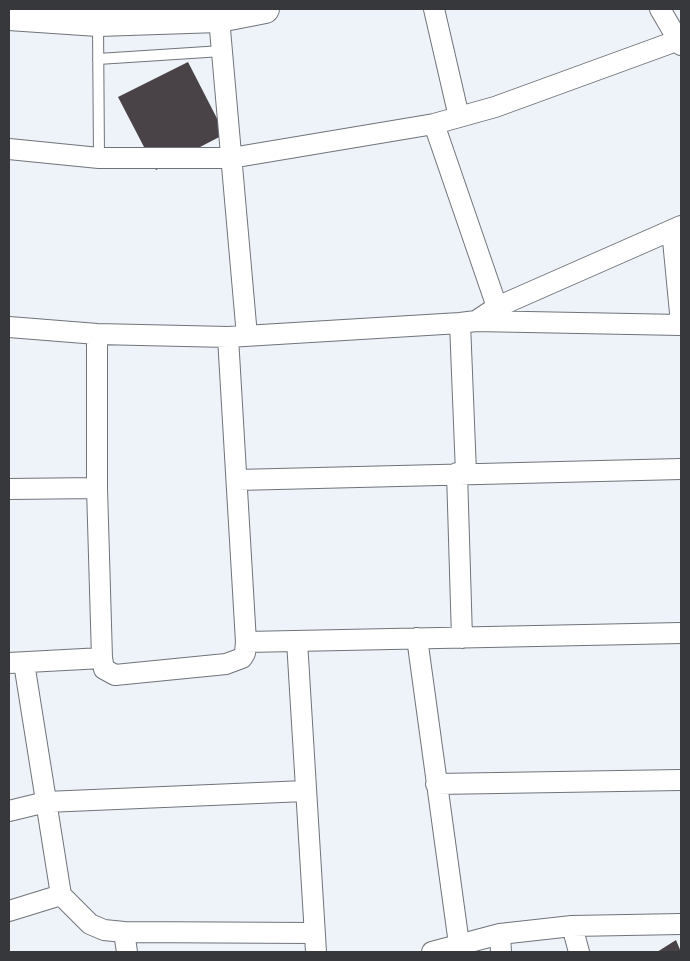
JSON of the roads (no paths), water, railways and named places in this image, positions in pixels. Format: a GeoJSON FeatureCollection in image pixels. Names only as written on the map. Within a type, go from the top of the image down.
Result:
{"type":"FeatureCollection","features":[{"type":"Feature","properties":{"kind":"highway"},"geometry":{"type":"LineString","coordinates":[[9,16],[98,22],[219,18],[266,9]]}},
{"type":"Feature","properties":{"kind":"street"},"geometry":{"type":"LineString","coordinates":[[434,9],[459,117]]}},
{"type":"Feature","properties":{"kind":"street"},"geometry":{"type":"LineString","coordinates":[[9,150],[99,158],[231,158],[434,124],[496,107],[680,43],[660,9]]}},
{"type":"Feature","properties":{"kind":"street"},"geometry":{"type":"LineString","coordinates":[[97,334],[98,488],[102,658],[104,669],[115,675],[226,664],[242,658],[245,653],[246,642],[237,480],[238,336],[231,158],[219,18]]}},
{"type":"Feature","properties":{"kind":"street"},"geometry":{"type":"LineString","coordinates":[[434,124],[497,307]]}},
{"type":"Feature","properties":{"kind":"street"},"geometry":{"type":"LineString","coordinates":[[9,327],[97,334],[238,336],[468,322],[681,324],[677,228],[497,307],[468,322]]}},
{"type":"Feature","properties":{"kind":"street"},"geometry":{"type":"LineString","coordinates":[[462,638],[462,473],[468,322]]}},
{"type":"Feature","properties":{"kind":"street"},"geometry":{"type":"LineString","coordinates":[[237,480],[681,469]]}},
{"type":"Feature","properties":{"kind":"street"},"geometry":{"type":"LineString","coordinates":[[9,489],[98,488]]}},
{"type":"Feature","properties":{"kind":"street"},"geometry":{"type":"LineString","coordinates":[[246,642],[681,633]]}},
{"type":"Feature","properties":{"kind":"street"},"geometry":{"type":"LineString","coordinates":[[417,638],[459,944]]}},
{"type":"Feature","properties":{"kind":"street"},"geometry":{"type":"LineString","coordinates":[[102,658],[16,663],[46,802],[61,895],[90,924],[104,930],[314,943],[297,641]]}},
{"type":"Feature","properties":{"kind":"street"},"geometry":{"type":"LineString","coordinates":[[436,784],[681,780]]}},
{"type":"Feature","properties":{"kind":"street"},"geometry":{"type":"LineString","coordinates":[[9,811],[46,802],[305,791]]}},
{"type":"Feature","properties":{"kind":"street"},"geometry":{"type":"LineString","coordinates":[[9,912],[61,895]]}},
{"type":"Feature","properties":{"kind":"street"},"geometry":{"type":"LineString","coordinates":[[432,952],[459,944],[500,943],[572,926],[681,924]]}},
{"type":"Feature","properties":{"kind":"street"},"geometry":{"type":"LineString","coordinates":[[572,926],[579,952]]}},
{"type":"Feature","properties":{"kind":"street"},"geometry":{"type":"LineString","coordinates":[[124,932],[127,952]]}},
{"type":"Feature","properties":{"kind":"lane"},"geometry":{"type":"LineString","coordinates":[[98,22],[99,158]]}},
{"type":"Feature","properties":{"kind":"lane"},"geometry":{"type":"LineString","coordinates":[[98,59],[222,51]]}}]}
